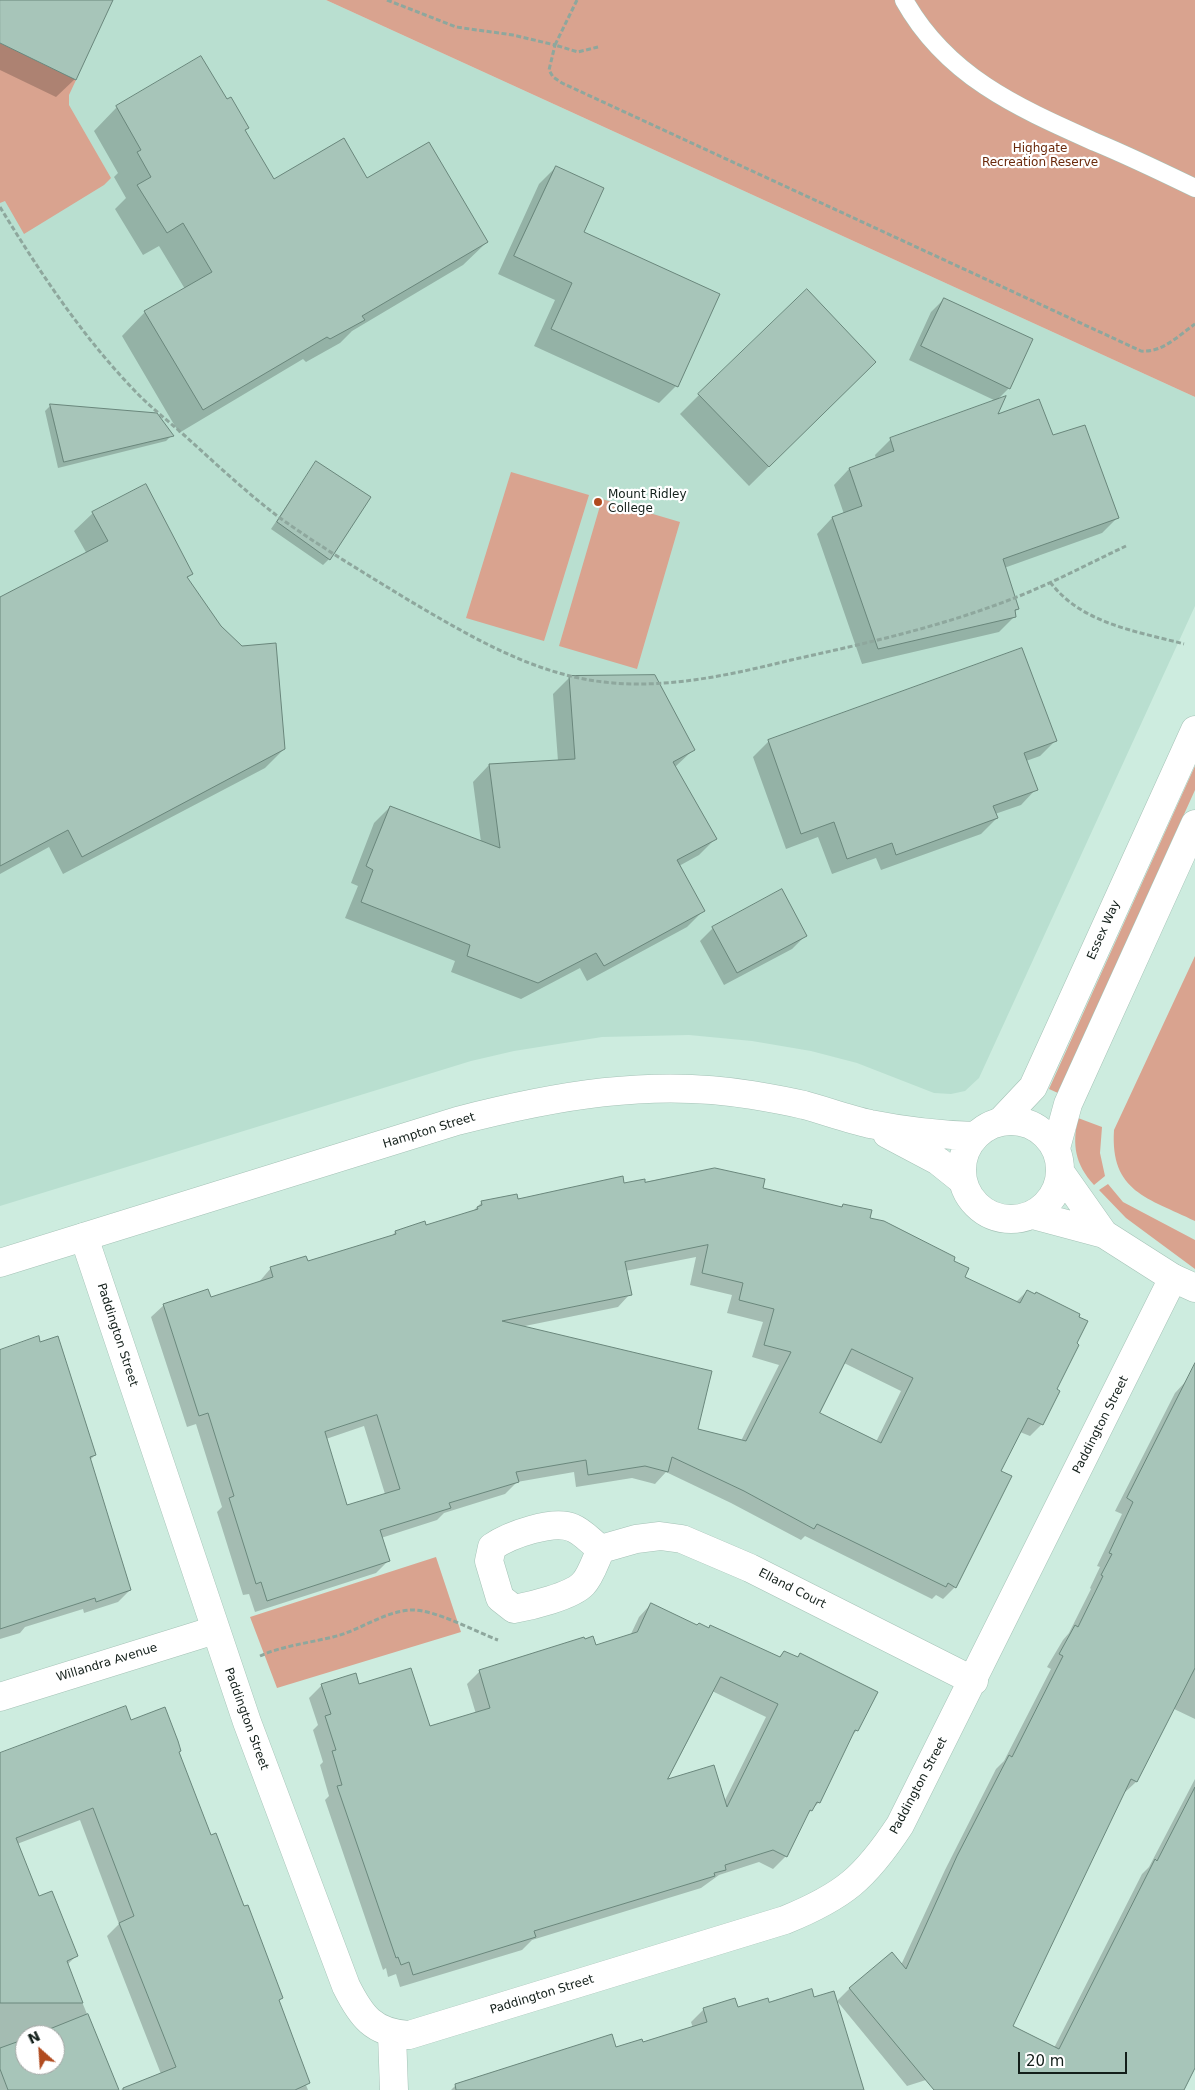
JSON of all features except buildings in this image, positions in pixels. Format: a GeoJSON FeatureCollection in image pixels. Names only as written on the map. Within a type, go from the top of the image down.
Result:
{"type":"FeatureCollection","features":[{"type":"Feature","properties":{"kind":"street","name":"Essex Way"},"geometry":{"type":"LineString","coordinates":[[1001,1121],[1033,1087],[1195,730]]}},
{"type":"Feature","properties":{"kind":"street"},"geometry":{"type":"LineString","coordinates":[[1104,1234],[1058,1161],[1046,1135],[1033,1126],[1018,1121],[1001,1121],[987,1127],[975,1136],[966,1150],[962,1165],[963,1181],[973,1201],[990,1215],[1004,1219],[1019,1219],[1033,1215],[1044,1208],[1052,1198],[1058,1161],[1068,1104],[1195,824]]}},
{"type":"Feature","properties":{"kind":"street","name":"Hampton Street"},"geometry":{"type":"LineString","coordinates":[[0,1263],[457,1121],[522,1104],[578,1094],[640,1089],[691,1089],[750,1095],[803,1105],[868,1124],[934,1134],[975,1136]]}},
{"type":"Feature","properties":{"kind":"street","name":"Hampton Street"},"geometry":{"type":"LineString","coordinates":[[868,1124],[938,1162],[963,1181]]}},
{"type":"Feature","properties":{"kind":"street"},"geometry":{"type":"LineString","coordinates":[[1033,1215],[1104,1234],[1184,1283]]}},
{"type":"Feature","properties":{"kind":"street","name":"Paddington Street"},"geometry":{"type":"LineString","coordinates":[[84,1237],[247,1722],[346,1986],[363,2016],[378,2028],[392,2034],[409,2034],[425,2031],[785,1920],[835,1896],[858,1880],[882,1853],[900,1825],[1184,1283]]}},
{"type":"Feature","properties":{"kind":"street","name":"Elland Court"},"geometry":{"type":"LineString","coordinates":[[601,1549],[636,1539],[660,1536],[682,1539],[750,1568],[974,1681]]}},
{"type":"Feature","properties":{"kind":"street","name":"Willandra Avenue"},"geometry":{"type":"LineString","coordinates":[[0,1697],[215,1630]]}},
{"type":"Feature","properties":{"kind":"street"},"geometry":{"type":"LineString","coordinates":[[392,2034],[394,2090]]}},
{"type":"Feature","properties":{"kind":"lane"},"geometry":{"type":"LineString","coordinates":[[904,0],[912,15],[942,50],[978,83],[1027,112],[1195,188]]}},
{"type":"Feature","properties":{"kind":"path"},"geometry":{"type":"LineString","coordinates":[[386,0],[456,27],[513,35],[578,52],[598,47]]}},
{"type":"Feature","properties":{"kind":"path"},"geometry":{"type":"LineString","coordinates":[[577,0],[556,45],[549,70],[553,77],[562,83],[1141,351],[1152,352],[1166,346],[1195,324]]}},
{"type":"Feature","properties":{"kind":"path"},"geometry":{"type":"LineString","coordinates":[[0,207],[52,288],[84,332],[134,391],[209,458],[280,517],[351,564],[463,632],[512,657],[560,674],[614,683],[655,683],[703,678],[777,664],[925,628],[985,608],[1050,582],[1126,546]]}},
{"type":"Feature","properties":{"kind":"path"},"geometry":{"type":"LineString","coordinates":[[1050,582],[1061,596],[1097,620],[1184,644]]}},
{"type":"Feature","properties":{"kind":"path"},"geometry":{"type":"LineString","coordinates":[[263,1665],[260,1656],[308,1641],[333,1637],[392,1614],[412,1610],[428,1612],[501,1641]]}},
{"type":"Feature","properties":{"kind":"shaded area","name":"Mount Ridley College"},"geometry":{"type":"Polygon","coordinates":[[[0,0],[326,0],[1195,397],[1195,606],[979,1078],[965,1091],[951,1094],[934,1093],[857,1063],[811,1051],[752,1041],[689,1035],[602,1037],[514,1051],[471,1061],[0,1206],[0,0]]]}},
{"type":"Feature","properties":{"kind":"green space","name":"Highgate Recreation Reserve"},"geometry":{"type":"Polygon","coordinates":[[[326,0],[1195,0],[1195,397],[326,0]]]}},
{"type":"Feature","properties":{"kind":"green space"},"geometry":{"type":"Polygon","coordinates":[[[0,43],[76,80],[69,95],[69,105],[111,178],[104,185],[24,234],[5,201],[0,203],[0,43]]]}},
{"type":"Feature","properties":{"kind":"green space"},"geometry":{"type":"Polygon","coordinates":[[[511,472],[589,495],[544,641],[466,618],[511,472]]]}},
{"type":"Feature","properties":{"kind":"green space"},"geometry":{"type":"Polygon","coordinates":[[[602,499],[680,522],[637,669],[559,646],[602,499]]]}},
{"type":"Feature","properties":{"kind":"green space"},"geometry":{"type":"Polygon","coordinates":[[[1195,766],[1195,790],[1058,1093],[1049,1089],[1195,766]]]}},
{"type":"Feature","properties":{"kind":"green space"},"geometry":{"type":"Polygon","coordinates":[[[1195,956],[1195,1221],[1148,1198],[1135,1190],[1125,1180],[1118,1167],[1114,1151],[1114,1130],[1195,956]]]}},
{"type":"Feature","properties":{"kind":"green space"},"geometry":{"type":"Polygon","coordinates":[[[1078,1118],[1102,1127],[1100,1153],[1105,1176],[1094,1185],[1079,1162],[1075,1146],[1078,1118]]]}},
{"type":"Feature","properties":{"kind":"green space"},"geometry":{"type":"Polygon","coordinates":[[[1108,1184],[1123,1202],[1195,1240],[1195,1269],[1126,1218],[1099,1190],[1108,1184]]]}},
{"type":"Feature","properties":{"kind":"green space"},"geometry":{"type":"Polygon","coordinates":[[[436,1557],[461,1632],[277,1688],[250,1617],[436,1557]]]}},
{"type":"Feature","properties":{"kind":"place","name":"Mount Ridley College"},"geometry":{"type":"Point","coordinates":[598,502]}}]}
